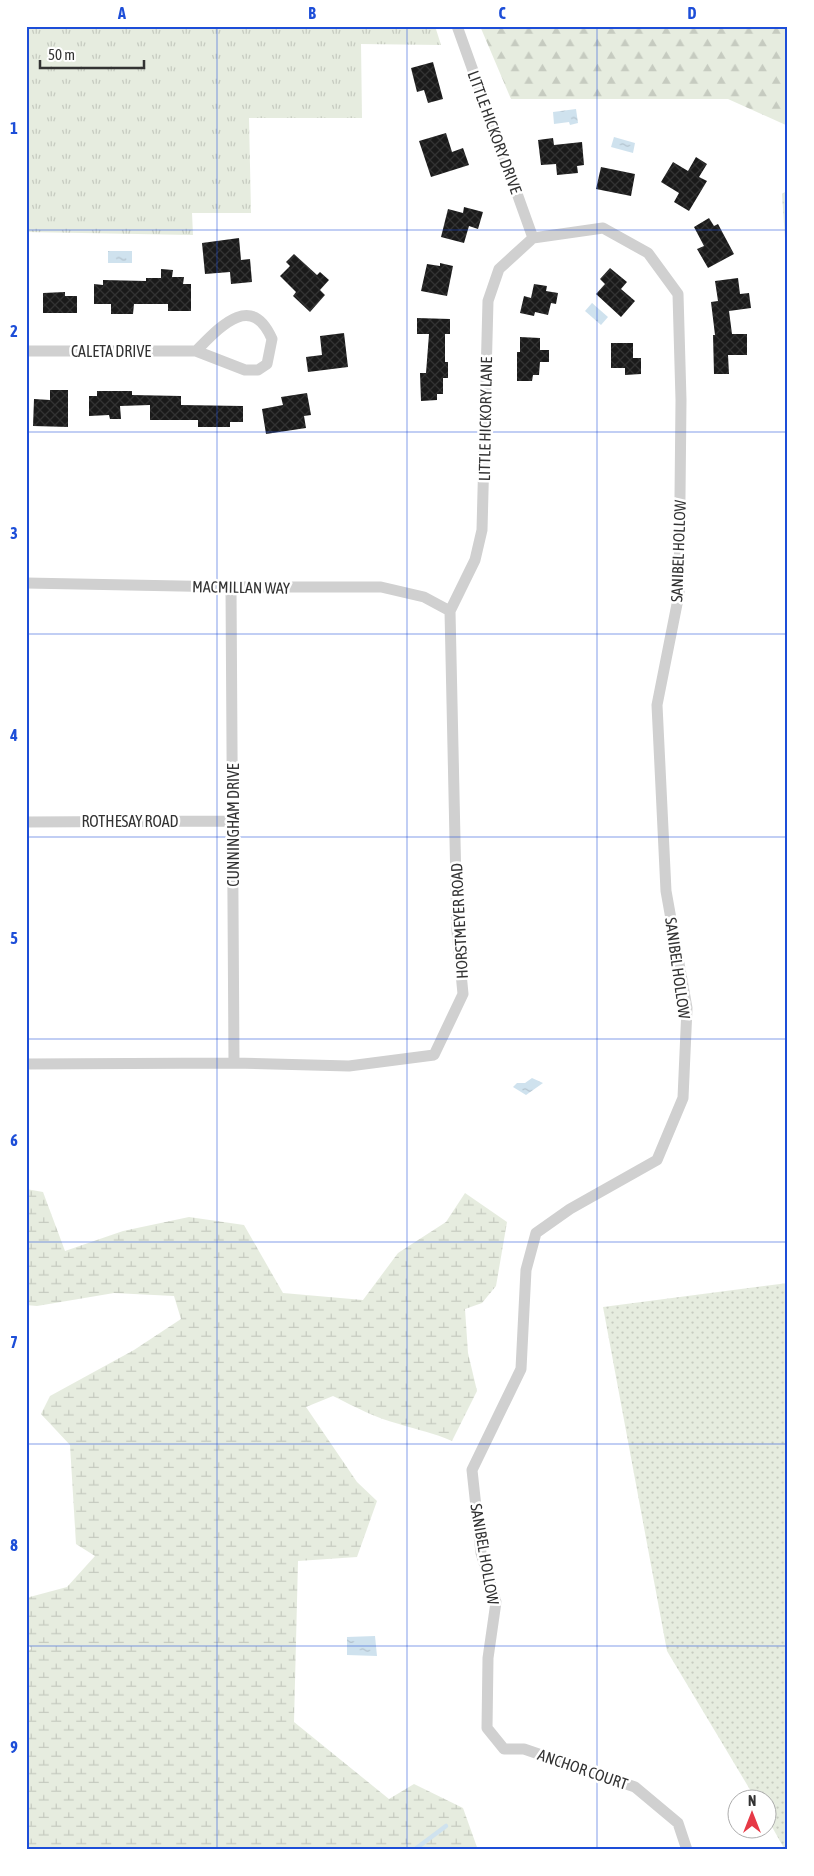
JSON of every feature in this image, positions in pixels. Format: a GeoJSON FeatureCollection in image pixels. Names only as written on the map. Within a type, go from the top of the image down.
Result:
{"type":"FeatureCollection","features":[{"type":"Feature","properties":{"kind":"street","name":"LITTLE HICKORY DRIVE"},"geometry":{"type":"LineString","coordinates":[[457,26],[533,238]]}},
{"type":"Feature","properties":{"kind":"street","name":"SANIBEL HOLLOW"},"geometry":{"type":"LineString","coordinates":[[486,1728],[488,1658],[496,1602],[481,1554],[472,1470],[521,1369],[526,1270],[536,1233],[570,1209],[657,1160],[683,1098],[687,1008],[666,890],[657,705],[679,594],[681,400],[678,294],[648,253],[603,228],[533,238]]}},
{"type":"Feature","properties":{"kind":"street","name":"LITTLE HICKORY LANE"},"geometry":{"type":"LineString","coordinates":[[450,611],[476,560],[482,530],[488,301],[499,269],[533,238]]}},
{"type":"Feature","properties":{"kind":"street","name":"CALETA DRIVE"},"geometry":{"type":"LineString","coordinates":[[26,351],[196,351],[245,370],[258,370],[266,364],[272,339],[262,321],[254,317],[242,316],[230,319],[196,351]]}},
{"type":"Feature","properties":{"kind":"street","name":"MACMILLAN WAY"},"geometry":{"type":"LineString","coordinates":[[26,583],[231,587],[381,587],[424,597],[450,611]]}},
{"type":"Feature","properties":{"kind":"street","name":"CUNNINGHAM DRIVE"},"geometry":{"type":"LineString","coordinates":[[231,587],[234,821],[234,1062]]}},
{"type":"Feature","properties":{"kind":"street","name":"HORSTMEYER ROAD"},"geometry":{"type":"LineString","coordinates":[[26,1064],[234,1062],[349,1066],[434,1055],[463,994],[458,931],[450,611]]}},
{"type":"Feature","properties":{"kind":"street","name":"ROTHESAY ROAD"},"geometry":{"type":"LineString","coordinates":[[26,822],[234,821]]}},
{"type":"Feature","properties":{"kind":"street","name":"ANCHOR COURT"},"geometry":{"type":"LineString","coordinates":[[486,1728],[504,1749],[524,1749],[635,1787],[678,1823],[687,1850]]}},
{"type":"Feature","properties":{"kind":"green space"},"geometry":{"type":"Polygon","coordinates":[[[26,26],[435,26],[441,45],[361,44],[362,118],[249,118],[251,213],[192,213],[193,235],[26,232],[26,26]]]}},
{"type":"Feature","properties":{"kind":"green space"},"geometry":{"type":"Polygon","coordinates":[[[480,26],[788,26],[788,126],[728,99],[511,99],[480,26]]]}},
{"type":"Feature","properties":{"kind":"green space"},"geometry":{"type":"Polygon","coordinates":[[[788,190],[788,283],[782,194],[788,190]]]}},
{"type":"Feature","properties":{"kind":"green space"},"geometry":{"type":"Polygon","coordinates":[[[26,1189],[43,1192],[65,1251],[123,1231],[189,1217],[244,1225],[283,1293],[363,1300],[398,1253],[446,1222],[465,1193],[507,1222],[496,1286],[482,1303],[465,1309],[468,1353],[477,1391],[452,1441],[382,1419],[333,1396],[306,1407],[357,1482],[377,1501],[357,1557],[298,1561],[294,1722],[389,1799],[414,1784],[463,1808],[478,1850],[26,1850],[26,1777],[29,1775],[26,1764],[26,1652],[31,1649],[26,1637],[26,1598],[67,1587],[95,1556],[76,1544],[70,1445],[41,1414],[50,1396],[134,1350],[181,1319],[174,1296],[114,1293],[37,1306],[26,1305],[26,1189]]]}},
{"type":"Feature","properties":{"kind":"green space"},"geometry":{"type":"Polygon","coordinates":[[[788,1283],[788,1850],[785,1850],[776,1834],[776,1788],[749,1788],[667,1651],[603,1307],[788,1283]]]}},
{"type":"Feature","properties":{"kind":"water"},"geometry":{"type":"Polygon","coordinates":[[[576,109],[578,123],[570,125],[569,122],[554,124],[553,112],[576,109]]]}},
{"type":"Feature","properties":{"kind":"water"},"geometry":{"type":"Polygon","coordinates":[[[614,137],[635,143],[633,153],[611,147],[614,137]]]}},
{"type":"Feature","properties":{"kind":"water"},"geometry":{"type":"Polygon","coordinates":[[[108,251],[132,251],[132,263],[108,263],[108,251]]]}},
{"type":"Feature","properties":{"kind":"water"},"geometry":{"type":"Polygon","coordinates":[[[592,303],[608,317],[601,325],[585,311],[592,303]]]}},
{"type":"Feature","properties":{"kind":"water"},"geometry":{"type":"Polygon","coordinates":[[[532,1078],[543,1083],[526,1095],[513,1087],[517,1083],[525,1083],[532,1078]]]}},
{"type":"Feature","properties":{"kind":"water"},"geometry":{"type":"Polygon","coordinates":[[[375,1636],[377,1656],[347,1655],[347,1637],[375,1636]]]}},
{"type":"Feature","properties":{"kind":"building"},"geometry":{"type":"Polygon","coordinates":[[[433,62],[443,99],[428,103],[424,90],[417,92],[411,68],[433,62]]]}},
{"type":"Feature","properties":{"kind":"building"},"geometry":{"type":"Polygon","coordinates":[[[446,133],[452,152],[463,148],[469,165],[431,177],[419,141],[446,133]]]}},
{"type":"Feature","properties":{"kind":"building"},"geometry":{"type":"Polygon","coordinates":[[[553,138],[554,145],[582,142],[584,165],[577,166],[578,173],[557,175],[556,164],[541,165],[538,140],[553,138]]]}},
{"type":"Feature","properties":{"kind":"building"},"geometry":{"type":"Polygon","coordinates":[[[696,157],[707,164],[699,177],[707,181],[689,211],[674,202],[679,193],[661,182],[673,162],[688,171],[696,157]]]}},
{"type":"Feature","properties":{"kind":"building"},"geometry":{"type":"Polygon","coordinates":[[[601,167],[635,174],[631,196],[596,189],[601,167]]]}},
{"type":"Feature","properties":{"kind":"building"},"geometry":{"type":"Polygon","coordinates":[[[464,207],[483,212],[478,229],[469,226],[464,243],[441,237],[448,209],[463,213],[464,207]]]}},
{"type":"Feature","properties":{"kind":"building"},"geometry":{"type":"Polygon","coordinates":[[[709,218],[714,226],[718,224],[734,254],[708,268],[697,249],[704,246],[694,227],[709,218]]]}},
{"type":"Feature","properties":{"kind":"building"},"geometry":{"type":"Polygon","coordinates":[[[239,238],[241,260],[250,259],[252,282],[231,284],[230,272],[205,274],[202,243],[239,238]]]}},
{"type":"Feature","properties":{"kind":"building"},"geometry":{"type":"Polygon","coordinates":[[[294,254],[317,275],[320,272],[329,280],[320,290],[325,295],[310,312],[293,296],[296,292],[280,276],[290,266],[286,262],[294,254]]]}},
{"type":"Feature","properties":{"kind":"building"},"geometry":{"type":"Polygon","coordinates":[[[440,263],[453,266],[447,296],[421,291],[427,264],[440,266],[440,263]]]}},
{"type":"Feature","properties":{"kind":"building"},"geometry":{"type":"Polygon","coordinates":[[[610,268],[627,282],[621,289],[635,301],[621,317],[596,294],[605,284],[600,279],[610,268]]]}},
{"type":"Feature","properties":{"kind":"building"},"geometry":{"type":"Polygon","coordinates":[[[161,269],[173,270],[172,277],[184,277],[183,284],[191,284],[191,311],[168,311],[168,304],[134,304],[133,314],[111,314],[111,304],[94,304],[94,284],[103,285],[103,280],[146,281],[146,278],[161,278],[161,269]]]}},
{"type":"Feature","properties":{"kind":"building"},"geometry":{"type":"Polygon","coordinates":[[[738,278],[740,294],[749,293],[751,308],[729,311],[732,334],[747,334],[747,355],[728,355],[729,374],[714,374],[713,335],[715,335],[711,302],[718,301],[715,281],[738,278]]]}},
{"type":"Feature","properties":{"kind":"building"},"geometry":{"type":"Polygon","coordinates":[[[534,284],[547,286],[546,291],[558,293],[556,304],[551,303],[548,315],[535,312],[534,316],[520,313],[524,296],[531,298],[534,284]]]}},
{"type":"Feature","properties":{"kind":"building"},"geometry":{"type":"Polygon","coordinates":[[[65,292],[65,296],[77,296],[77,313],[43,313],[43,293],[65,292]]]}},
{"type":"Feature","properties":{"kind":"building"},"geometry":{"type":"Polygon","coordinates":[[[417,318],[450,319],[450,334],[445,334],[445,362],[448,362],[448,378],[443,378],[443,394],[437,394],[437,400],[421,401],[420,373],[426,373],[429,334],[417,334],[417,318]]]}},
{"type":"Feature","properties":{"kind":"building"},"geometry":{"type":"Polygon","coordinates":[[[344,333],[348,367],[308,372],[306,357],[322,355],[320,336],[344,333]]]}},
{"type":"Feature","properties":{"kind":"building"},"geometry":{"type":"Polygon","coordinates":[[[520,337],[540,338],[540,350],[549,350],[549,362],[540,362],[539,375],[533,375],[532,381],[517,381],[517,352],[520,352],[520,337]]]}},
{"type":"Feature","properties":{"kind":"building"},"geometry":{"type":"Polygon","coordinates":[[[611,343],[633,343],[633,358],[641,358],[641,374],[625,375],[625,368],[611,368],[611,343]]]}},
{"type":"Feature","properties":{"kind":"building"},"geometry":{"type":"Polygon","coordinates":[[[50,390],[68,390],[68,427],[33,426],[34,399],[50,400],[50,390]]]}},
{"type":"Feature","properties":{"kind":"building"},"geometry":{"type":"Polygon","coordinates":[[[97,391],[132,391],[132,395],[181,396],[181,405],[243,406],[243,422],[230,422],[230,427],[198,427],[198,420],[150,420],[150,405],[120,406],[121,419],[110,419],[109,415],[89,416],[89,396],[97,396],[97,391]]]}},
{"type":"Feature","properties":{"kind":"building"},"geometry":{"type":"Polygon","coordinates":[[[307,393],[311,415],[304,416],[306,428],[266,434],[262,409],[283,405],[281,397],[307,393]]]}},
{"type":"Feature","properties":{"kind":"waterway"},"geometry":{"type":"LineString","coordinates":[[414,1850],[446,1826]]}}]}
